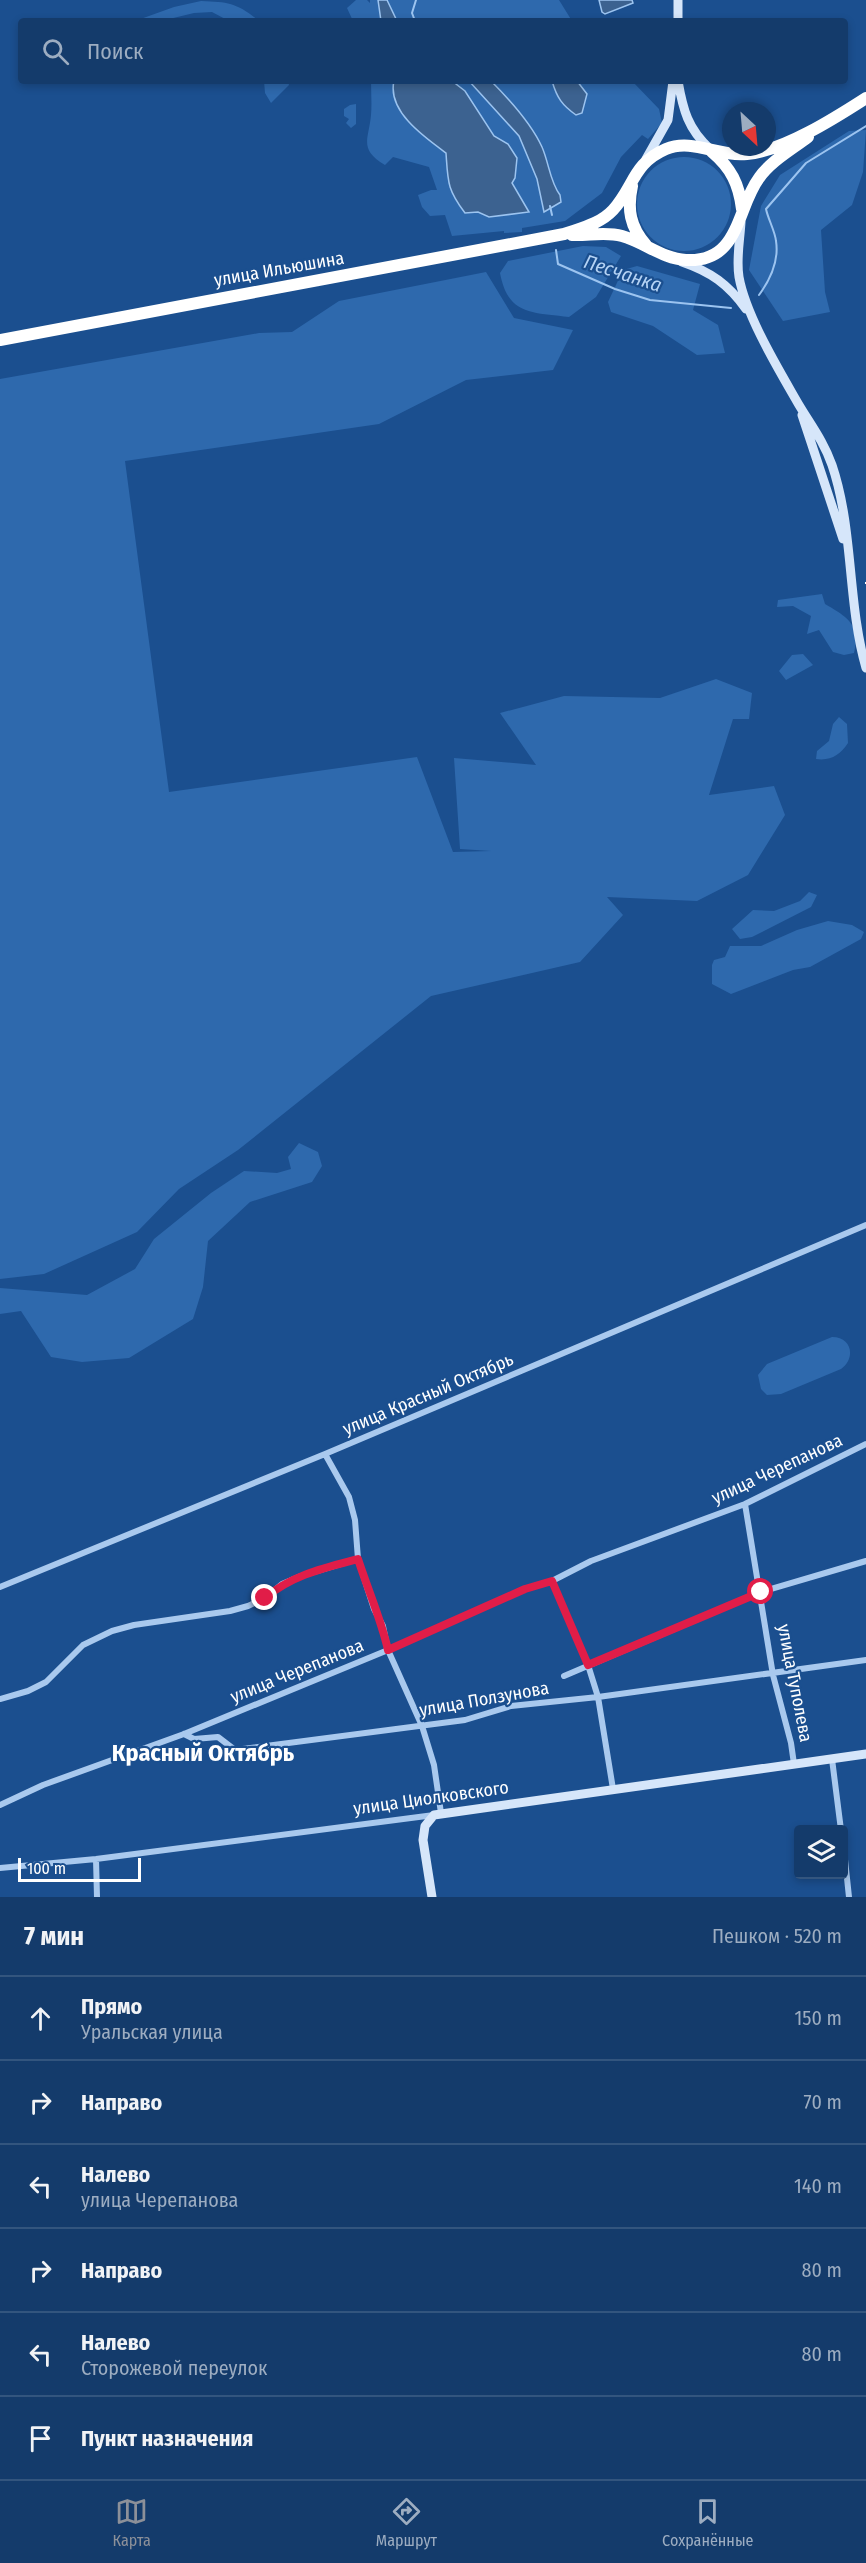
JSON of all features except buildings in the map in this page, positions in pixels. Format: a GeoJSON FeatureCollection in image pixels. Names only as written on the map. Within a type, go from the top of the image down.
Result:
{"type":"FeatureCollection","features":[{"type":"Feature","properties":{"kind":"highway"},"geometry":{"type":"LineString","coordinates":[[564,234],[614,234],[673,259],[696,260],[716,252],[733,236],[752,188],[765,170],[823,125],[866,98]]}},
{"type":"Feature","properties":{"kind":"highway"},"geometry":{"type":"LineString","coordinates":[[564,234],[594,224],[607,215],[619,202],[642,164],[655,154],[673,147],[698,147],[731,154],[756,153],[823,125]]}},
{"type":"Feature","properties":{"kind":"highway"},"geometry":{"type":"LineString","coordinates":[[711,151],[733,175],[740,194],[742,216]]}},
{"type":"Feature","properties":{"kind":"highway"},"geometry":{"type":"LineString","coordinates":[[634,176],[630,216],[639,236],[648,247]]}},
{"type":"Feature","properties":{"kind":"highway","name":"улица Ильюшина"},"geometry":{"type":"LineString","coordinates":[[0,340],[564,234]]}},
{"type":"Feature","properties":{"kind":"main road"},"geometry":{"type":"LineString","coordinates":[[678,0],[678,18]]}},
{"type":"Feature","properties":{"kind":"main road"},"geometry":{"type":"LineString","coordinates":[[642,164],[668,120],[674,84]]}},
{"type":"Feature","properties":{"kind":"main road"},"geometry":{"type":"LineString","coordinates":[[679,84],[687,122],[711,151]]}},
{"type":"Feature","properties":{"kind":"main road"},"geometry":{"type":"LineString","coordinates":[[742,216],[739,277],[755,321],[800,407],[830,505],[847,549],[866,668]]}},
{"type":"Feature","properties":{"kind":"main road"},"geometry":{"type":"LineString","coordinates":[[673,259],[707,271],[723,281],[755,321]]}},
{"type":"Feature","properties":{"kind":"main road","name":"улица Циолковского"},"geometry":{"type":"LineString","coordinates":[[437,1814],[866,1754]]}},
{"type":"Feature","properties":{"kind":"main road"},"geometry":{"type":"LineString","coordinates":[[432,1897],[423,1839],[425,1826],[437,1814]]}},
{"type":"Feature","properties":{"kind":"street","name":"улица Красный Октябрь"},"geometry":{"type":"LineString","coordinates":[[0,1587],[325,1454],[866,1225]]}},
{"type":"Feature","properties":{"kind":"street","name":"улица Черепанова"},"geometry":{"type":"LineString","coordinates":[[0,1806],[43,1785],[184,1734],[388,1650],[525,1589],[552,1581],[591,1561],[745,1504],[866,1444]]}},
{"type":"Feature","properties":{"kind":"street"},"geometry":{"type":"LineString","coordinates":[[325,1454],[349,1497],[355,1520],[358,1559],[374,1609],[383,1626],[388,1650],[422,1726],[434,1765],[437,1814]]}},
{"type":"Feature","properties":{"kind":"street","name":"улица Туполева"},"geometry":{"type":"LineString","coordinates":[[745,1504],[773,1675],[791,1743],[794,1764]]}},
{"type":"Feature","properties":{"kind":"street"},"geometry":{"type":"LineString","coordinates":[[0,1699],[28,1691],[46,1682],[83,1645],[112,1631],[134,1625],[230,1611],[248,1606],[265,1598],[282,1584],[300,1576],[358,1559]]}},
{"type":"Feature","properties":{"kind":"street"},"geometry":{"type":"LineString","coordinates":[[564,1676],[761,1592],[866,1561]]}},
{"type":"Feature","properties":{"kind":"street"},"geometry":{"type":"LineString","coordinates":[[552,1581],[588,1665],[598,1697],[613,1789]]}},
{"type":"Feature","properties":{"kind":"street","name":"улица Ползунова"},"geometry":{"type":"LineString","coordinates":[[184,1734],[194,1739],[218,1737],[235,1750],[465,1720],[512,1706],[773,1675],[866,1660]]}},
{"type":"Feature","properties":{"kind":"street","name":"улица Туполева"},"geometry":{"type":"LineString","coordinates":[[832,1759],[840,1825]]}},
{"type":"Feature","properties":{"kind":"street","name":"улица Циолковского"},"geometry":{"type":"LineString","coordinates":[[0,1868],[96,1859],[437,1814]]}},
{"type":"Feature","properties":{"kind":"street"},"geometry":{"type":"LineString","coordinates":[[96,1859],[97,1897]]}},
{"type":"Feature","properties":{"kind":"street"},"geometry":{"type":"LineString","coordinates":[[847,1879],[849,1897]]}},
{"type":"Feature","properties":{"kind":"shaded area"},"geometry":{"type":"Polygon","coordinates":[[[356,0],[367,0],[370,3],[370,0],[559,0],[570,18],[352,18],[347,8],[356,0]]]}},
{"type":"Feature","properties":{"kind":"shaded area"},"geometry":{"type":"Polygon","coordinates":[[[378,0],[387,0],[396,18],[381,18],[378,0]]]}},
{"type":"Feature","properties":{"kind":"shaded area"},"geometry":{"type":"Polygon","coordinates":[[[599,0],[632,0],[633,3],[605,14],[602,12],[599,0]]]}},
{"type":"Feature","properties":{"kind":"shaded area"},"geometry":{"type":"Polygon","coordinates":[[[201,1],[219,2],[245,10],[255,18],[223,18],[212,12],[173,18],[143,18],[174,7],[201,1]]]}},
{"type":"Feature","properties":{"kind":"shaded area"},"geometry":{"type":"Polygon","coordinates":[[[264,84],[289,84],[271,103],[265,93],[264,84]]]}},
{"type":"Feature","properties":{"kind":"shaded area"},"geometry":{"type":"Polygon","coordinates":[[[371,84],[635,84],[659,109],[662,123],[648,139],[642,135],[621,157],[602,193],[565,221],[522,228],[522,232],[504,233],[504,231],[452,236],[445,215],[430,216],[422,207],[418,195],[437,190],[429,167],[393,157],[385,165],[371,154],[367,137],[371,111],[371,84]]]}},
{"type":"Feature","properties":{"kind":"shaded area"},"geometry":{"type":"Polygon","coordinates":[[[394,84],[456,84],[465,91],[494,136],[508,144],[517,158],[515,178],[512,183],[529,212],[489,217],[478,212],[465,213],[450,185],[446,153],[409,122],[396,103],[394,84]]]}},
{"type":"Feature","properties":{"kind":"shaded area"},"geometry":{"type":"Polygon","coordinates":[[[472,84],[494,84],[513,104],[537,138],[561,202],[544,212],[537,179],[519,136],[472,84]]]}},
{"type":"Feature","properties":{"kind":"shaded area"},"geometry":{"type":"Polygon","coordinates":[[[553,84],[579,84],[587,94],[582,113],[576,115],[558,97],[553,84]]]}},
{"type":"Feature","properties":{"kind":"shaded area"},"geometry":{"type":"Polygon","coordinates":[[[356,104],[356,124],[351,128],[346,123],[349,119],[344,116],[344,109],[356,104]]]}},
{"type":"Feature","properties":{"kind":"shaded area"},"geometry":{"type":"Polygon","coordinates":[[[866,130],[863,172],[852,205],[821,230],[825,292],[830,312],[783,321],[749,270],[761,206],[780,175],[849,131],[866,130]]]}},
{"type":"Feature","properties":{"kind":"shaded area"},"geometry":{"type":"Polygon","coordinates":[[[684,157],[702,160],[717,171],[728,186],[731,204],[728,222],[717,237],[702,248],[684,251],[666,248],[651,237],[640,222],[637,204],[640,186],[651,171],[666,160],[684,157]]]}},
{"type":"Feature","properties":{"kind":"shaded area"},"geometry":{"type":"Polygon","coordinates":[[[583,246],[606,247],[621,256],[596,297],[569,317],[524,309],[509,297],[500,273],[508,261],[583,246]]]}},
{"type":"Feature","properties":{"kind":"shaded area"},"geometry":{"type":"Polygon","coordinates":[[[637,266],[700,284],[693,310],[718,325],[725,353],[697,355],[653,326],[611,312],[608,302],[623,270],[637,266]]]}},
{"type":"Feature","properties":{"kind":"shaded area"},"geometry":{"type":"Polygon","coordinates":[[[486,272],[514,318],[573,330],[553,370],[466,380],[379,424],[125,461],[169,792],[417,757],[453,852],[491,851],[460,849],[454,758],[536,765],[500,713],[564,696],[660,698],[716,679],[752,693],[749,719],[733,719],[709,795],[774,786],[785,815],[748,875],[697,901],[607,897],[623,915],[580,962],[431,996],[238,1150],[179,1189],[137,1232],[44,1274],[0,1279],[0,379],[259,333],[292,332],[339,301],[486,272]]]}},
{"type":"Feature","properties":{"kind":"shaded area"},"geometry":{"type":"Polygon","coordinates":[[[822,594],[825,604],[840,613],[854,628],[856,643],[854,653],[844,655],[833,652],[819,630],[807,634],[811,616],[793,606],[777,607],[778,600],[822,594]]]}},
{"type":"Feature","properties":{"kind":"shaded area"},"geometry":{"type":"Polygon","coordinates":[[[803,654],[813,665],[786,680],[779,671],[792,655],[803,654]]]}},
{"type":"Feature","properties":{"kind":"shaded area"},"geometry":{"type":"Polygon","coordinates":[[[839,717],[847,724],[848,743],[835,756],[816,759],[817,751],[829,741],[833,724],[839,717]]]}},
{"type":"Feature","properties":{"kind":"shaded area"},"geometry":{"type":"Polygon","coordinates":[[[809,892],[817,895],[811,907],[752,937],[740,939],[732,929],[753,910],[774,911],[800,901],[809,892]]]}},
{"type":"Feature","properties":{"kind":"shaded area"},"geometry":{"type":"Polygon","coordinates":[[[828,921],[852,925],[864,932],[861,939],[810,967],[793,970],[731,994],[712,984],[714,960],[725,957],[730,946],[761,946],[797,930],[828,921]]]}},
{"type":"Feature","properties":{"kind":"shaded area"},"geometry":{"type":"Polygon","coordinates":[[[299,1143],[318,1152],[322,1166],[312,1182],[250,1202],[208,1241],[203,1287],[193,1319],[129,1358],[82,1362],[51,1357],[21,1311],[0,1314],[0,1288],[87,1295],[135,1269],[154,1239],[211,1193],[244,1171],[277,1173],[291,1169],[288,1157],[299,1143]]]}},
{"type":"Feature","properties":{"kind":"shaded area"},"geometry":{"type":"Polygon","coordinates":[[[832,1337],[844,1340],[850,1349],[849,1359],[841,1369],[781,1394],[767,1395],[761,1389],[758,1375],[767,1364],[832,1337]]]}},
{"type":"Feature","properties":{"kind":"waterway","name":"Песчанка"},"geometry":{"type":"LineString","coordinates":[[414,18],[412,13],[416,0]]}},
{"type":"Feature","properties":{"kind":"waterway","name":"Песчанка"},"geometry":{"type":"LineString","coordinates":[[759,295],[770,276],[777,248],[766,209],[806,163],[866,126]]}},
{"type":"Feature","properties":{"kind":"waterway","name":"Песчанка"},"geometry":{"type":"LineString","coordinates":[[550,206],[552,215]]}},
{"type":"Feature","properties":{"kind":"waterway","name":"Песчанка"},"geometry":{"type":"LineString","coordinates":[[556,250],[558,264],[615,289],[650,300],[731,308]]}},
{"type":"Feature","properties":{"kind":"district","name":"Красный Октябрь"},"geometry":{"type":"Point","coordinates":[203,1753]}},
{"type":"Feature","properties":{"kind":"route"},"geometry":{"type":"LineString","coordinates":[[265,1598],[282,1584],[300,1576],[358,1559],[374,1609],[383,1626],[388,1650],[525,1589],[552,1581],[588,1665],[761,1592]]}}]}
